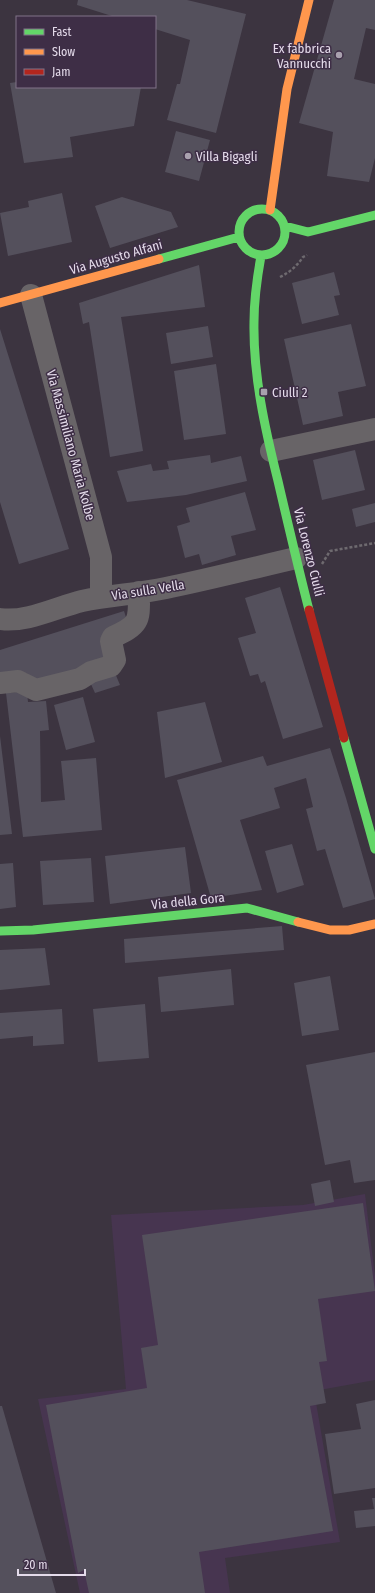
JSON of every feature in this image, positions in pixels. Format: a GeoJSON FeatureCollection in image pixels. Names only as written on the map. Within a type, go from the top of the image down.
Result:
{"type":"FeatureCollection","features":[{"type":"Feature","properties":{"kind":"street"},"geometry":{"type":"LineString","coordinates":[[270,210],[287,89],[309,0]]}},
{"type":"Feature","properties":{"kind":"street"},"geometry":{"type":"LineString","coordinates":[[263,208],[277,213],[285,226],[284,241],[275,252],[268,255],[261,256],[247,250],[242,244],[239,236],[241,223],[250,212],[263,208]]}},
{"type":"Feature","properties":{"kind":"street"},"geometry":{"type":"LineString","coordinates":[[285,226],[308,232],[375,215]]}},
{"type":"Feature","properties":{"kind":"street","name":"Via Augusto Alfani"},"geometry":{"type":"LineString","coordinates":[[0,303],[239,236]]}},
{"type":"Feature","properties":{"kind":"street","name":"Via Lorenzo Ciulli"},"geometry":{"type":"LineString","coordinates":[[261,256],[257,272],[253,318],[259,394],[296,558],[342,733],[375,849]]}},
{"type":"Feature","properties":{"kind":"street","name":"Via Massimiliano Maria Kolbe"},"geometry":{"type":"LineString","coordinates":[[31,295],[101,557],[101,597]]}},
{"type":"Feature","properties":{"kind":"street"},"geometry":{"type":"LineString","coordinates":[[271,451],[375,429]]}},
{"type":"Feature","properties":{"kind":"street","name":"Via sulla Vella"},"geometry":{"type":"LineString","coordinates":[[0,619],[19,619],[78,602],[101,597],[164,589],[296,558]]}},
{"type":"Feature","properties":{"kind":"street"},"geometry":{"type":"LineString","coordinates":[[0,683],[18,681],[36,690],[80,679],[91,672],[111,666],[114,660],[111,641],[113,637],[131,629],[139,617],[139,592]]}},
{"type":"Feature","properties":{"kind":"street","name":"Via della Gora"},"geometry":{"type":"LineString","coordinates":[[0,931],[33,930],[247,908],[330,930],[349,930],[375,924]]}},
{"type":"Feature","properties":{"kind":"path"},"geometry":{"type":"LineString","coordinates":[[321,564],[330,551],[375,543]]}},
{"type":"Feature","properties":{"kind":"shaded area"},"geometry":{"type":"Polygon","coordinates":[[[365,1194],[375,1276],[375,1380],[314,1391],[340,1542],[225,1558],[230,1593],[80,1593],[38,1399],[126,1389],[111,1215],[303,1205],[365,1194]]]}},
{"type":"Feature","properties":{"kind":"building"},"geometry":{"type":"Polygon","coordinates":[[[78,0],[187,0],[246,14],[216,133],[167,120],[177,84],[180,84],[190,40],[156,29],[156,16],[112,16],[77,5],[78,0]]]}},
{"type":"Feature","properties":{"kind":"building","name":"Ex fabbrica Vannucchi"},"geometry":{"type":"Polygon","coordinates":[[[334,0],[375,0],[375,30],[366,28],[354,79],[375,84],[375,158],[369,182],[327,176],[333,132],[299,123],[334,0]]]}},
{"type":"Feature","properties":{"kind":"building"},"geometry":{"type":"Polygon","coordinates":[[[16,82],[16,88],[141,88],[134,126],[70,137],[73,157],[24,163],[10,83],[16,82]]]}},
{"type":"Feature","properties":{"kind":"building","name":"Villa Bigagli"},"geometry":{"type":"Polygon","coordinates":[[[176,131],[210,140],[199,181],[165,172],[176,131]]]}},
{"type":"Feature","properties":{"kind":"building"},"geometry":{"type":"Polygon","coordinates":[[[62,193],[72,242],[8,256],[0,213],[29,207],[28,201],[62,193]]]}},
{"type":"Feature","properties":{"kind":"building"},"geometry":{"type":"Polygon","coordinates":[[[122,197],[171,212],[178,227],[110,248],[95,206],[122,197]]]}},
{"type":"Feature","properties":{"kind":"building"},"geometry":{"type":"Polygon","coordinates":[[[199,265],[205,307],[121,317],[143,451],[110,457],[89,322],[83,324],[79,303],[199,265]]]}},
{"type":"Feature","properties":{"kind":"building"},"geometry":{"type":"Polygon","coordinates":[[[334,272],[340,295],[334,296],[339,315],[302,324],[292,283],[334,272]]]}},
{"type":"Feature","properties":{"kind":"building"},"geometry":{"type":"Polygon","coordinates":[[[351,324],[366,386],[338,392],[343,416],[303,425],[284,339],[351,324]]]}},
{"type":"Feature","properties":{"kind":"building"},"geometry":{"type":"Polygon","coordinates":[[[208,326],[213,357],[171,364],[166,333],[208,326]]]}},
{"type":"Feature","properties":{"kind":"building"},"geometry":{"type":"Polygon","coordinates":[[[0,329],[69,549],[19,564],[0,502],[0,329]]]}},
{"type":"Feature","properties":{"kind":"building"},"geometry":{"type":"Polygon","coordinates":[[[216,364],[226,434],[184,440],[174,371],[216,364]]]}},
{"type":"Feature","properties":{"kind":"building"},"geometry":{"type":"Polygon","coordinates":[[[355,450],[365,490],[322,500],[313,460],[355,450]]]}},
{"type":"Feature","properties":{"kind":"building"},"geometry":{"type":"Polygon","coordinates":[[[210,455],[211,463],[241,456],[247,481],[186,495],[127,502],[117,471],[151,464],[153,471],[169,469],[167,461],[210,455]]]}},
{"type":"Feature","properties":{"kind":"building"},"geometry":{"type":"Polygon","coordinates":[[[245,492],[256,530],[231,536],[236,555],[202,565],[199,554],[185,558],[177,526],[190,522],[186,508],[245,492]]]}},
{"type":"Feature","properties":{"kind":"building"},"geometry":{"type":"Polygon","coordinates":[[[375,503],[375,522],[356,527],[352,509],[375,503]]]}},
{"type":"Feature","properties":{"kind":"building"},"geometry":{"type":"Polygon","coordinates":[[[280,587],[323,727],[283,739],[265,681],[261,683],[258,674],[250,676],[238,638],[256,633],[245,598],[280,587]]]}},
{"type":"Feature","properties":{"kind":"building"},"geometry":{"type":"Polygon","coordinates":[[[124,611],[129,627],[112,661],[30,685],[27,673],[0,680],[0,650],[124,611]]]}},
{"type":"Feature","properties":{"kind":"building"},"geometry":{"type":"Polygon","coordinates":[[[115,673],[120,685],[95,693],[90,682],[115,673]]]}},
{"type":"Feature","properties":{"kind":"building"},"geometry":{"type":"Polygon","coordinates":[[[27,691],[28,702],[46,701],[49,730],[40,731],[41,802],[65,800],[61,761],[96,758],[102,830],[23,837],[6,693],[27,691]]]}},
{"type":"Feature","properties":{"kind":"building"},"geometry":{"type":"Polygon","coordinates":[[[83,697],[95,742],[66,750],[54,705],[83,697]]]}},
{"type":"Feature","properties":{"kind":"building"},"geometry":{"type":"Polygon","coordinates":[[[205,702],[222,762],[165,778],[157,712],[205,702]]]}},
{"type":"Feature","properties":{"kind":"building"},"geometry":{"type":"Polygon","coordinates":[[[0,736],[12,834],[0,835],[0,736]]]}},
{"type":"Feature","properties":{"kind":"building"},"geometry":{"type":"Polygon","coordinates":[[[330,748],[375,899],[343,908],[325,849],[317,851],[306,809],[313,807],[306,778],[274,788],[280,808],[240,820],[262,890],[211,898],[177,780],[263,756],[267,766],[330,748]]]}},
{"type":"Feature","properties":{"kind":"building"},"geometry":{"type":"Polygon","coordinates":[[[292,844],[304,885],[277,893],[265,851],[292,844]]]}},
{"type":"Feature","properties":{"kind":"building"},"geometry":{"type":"Polygon","coordinates":[[[185,847],[191,893],[110,904],[105,856],[185,847]]]}},
{"type":"Feature","properties":{"kind":"building"},"geometry":{"type":"Polygon","coordinates":[[[91,858],[94,902],[43,905],[40,861],[91,858]]]}},
{"type":"Feature","properties":{"kind":"building"},"geometry":{"type":"Polygon","coordinates":[[[13,863],[16,907],[0,909],[0,864],[13,863]]]}},
{"type":"Feature","properties":{"kind":"building"},"geometry":{"type":"Polygon","coordinates":[[[282,926],[284,950],[125,963],[124,939],[282,926]]]}},
{"type":"Feature","properties":{"kind":"building"},"geometry":{"type":"Polygon","coordinates":[[[45,948],[50,985],[0,990],[0,950],[45,948]]]}},
{"type":"Feature","properties":{"kind":"building"},"geometry":{"type":"Polygon","coordinates":[[[231,969],[234,1005],[161,1012],[158,977],[231,969]]]}},
{"type":"Feature","properties":{"kind":"building"},"geometry":{"type":"Polygon","coordinates":[[[330,976],[339,1030],[302,1036],[294,983],[330,976]]]}},
{"type":"Feature","properties":{"kind":"building"},"geometry":{"type":"Polygon","coordinates":[[[145,1004],[149,1058],[98,1062],[93,1009],[145,1004]]]}},
{"type":"Feature","properties":{"kind":"building"},"geometry":{"type":"Polygon","coordinates":[[[62,1009],[64,1044],[33,1046],[33,1036],[0,1039],[0,1013],[62,1009]]]}},
{"type":"Feature","properties":{"kind":"building"},"geometry":{"type":"Polygon","coordinates":[[[375,1052],[375,1180],[354,1183],[350,1160],[325,1165],[306,1065],[375,1052]]]}},
{"type":"Feature","properties":{"kind":"building"},"geometry":{"type":"Polygon","coordinates":[[[330,1180],[334,1202],[315,1206],[311,1184],[330,1180]]]}},
{"type":"Feature","properties":{"kind":"building"},"geometry":{"type":"Polygon","coordinates":[[[363,1203],[375,1291],[318,1299],[327,1361],[319,1362],[326,1403],[310,1406],[333,1531],[199,1552],[205,1593],[89,1593],[84,1570],[78,1573],[46,1405],[147,1388],[141,1348],[158,1345],[142,1235],[363,1203]]]}},
{"type":"Feature","properties":{"kind":"building"},"geometry":{"type":"Polygon","coordinates":[[[375,1400],[375,1488],[334,1494],[325,1434],[361,1429],[356,1404],[375,1400]]]}},
{"type":"Feature","properties":{"kind":"building"},"geometry":{"type":"Polygon","coordinates":[[[0,1406],[2,1406],[56,1593],[0,1593],[0,1406]]]}},
{"type":"Feature","properties":{"kind":"building"},"geometry":{"type":"Polygon","coordinates":[[[372,1498],[375,1498],[375,1526],[356,1528],[354,1511],[374,1509],[372,1498]]]}},
{"type":"Feature","properties":{"kind":"traffic: fast"},"geometry":{"type":"LineString","coordinates":[[267,209],[279,215],[284,223],[285,232],[284,241],[279,249],[271,254],[257,255],[245,249],[240,241],[239,227],[245,215],[253,210],[267,209]]}},
{"type":"Feature","properties":{"kind":"traffic: fast"},"geometry":{"type":"LineString","coordinates":[[285,226],[308,232],[375,215]]}},
{"type":"Feature","properties":{"kind":"traffic: fast"},"geometry":{"type":"LineString","coordinates":[[159,259],[239,237]]}},
{"type":"Feature","properties":{"kind":"traffic: fast"},"geometry":{"type":"LineString","coordinates":[[261,256],[254,314],[254,342],[258,382],[269,442],[309,610]]}},
{"type":"Feature","properties":{"kind":"traffic: fast"},"geometry":{"type":"LineString","coordinates":[[344,738],[375,849]]}},
{"type":"Feature","properties":{"kind":"traffic: fast"},"geometry":{"type":"LineString","coordinates":[[0,931],[33,930],[247,908],[298,922]]}},
{"type":"Feature","properties":{"kind":"traffic: slow"},"geometry":{"type":"LineString","coordinates":[[270,210],[287,89],[309,0]]}},
{"type":"Feature","properties":{"kind":"traffic: slow"},"geometry":{"type":"LineString","coordinates":[[0,303],[159,259]]}},
{"type":"Feature","properties":{"kind":"traffic: slow"},"geometry":{"type":"LineString","coordinates":[[298,922],[330,930],[349,930],[375,924]]}},
{"type":"Feature","properties":{"kind":"traffic: jam"},"geometry":{"type":"LineString","coordinates":[[309,610],[344,738]]}},
{"type":"Feature","properties":{"kind":"place","name":"Ex fabbrica Vannucchi"},"geometry":{"type":"Point","coordinates":[339,55]}},
{"type":"Feature","properties":{"kind":"place","name":"Villa Bigagli"},"geometry":{"type":"Point","coordinates":[188,156]}},
{"type":"Feature","properties":{"kind":"place","name":"Ciulli 2"},"geometry":{"type":"Point","coordinates":[264,392]}}]}
